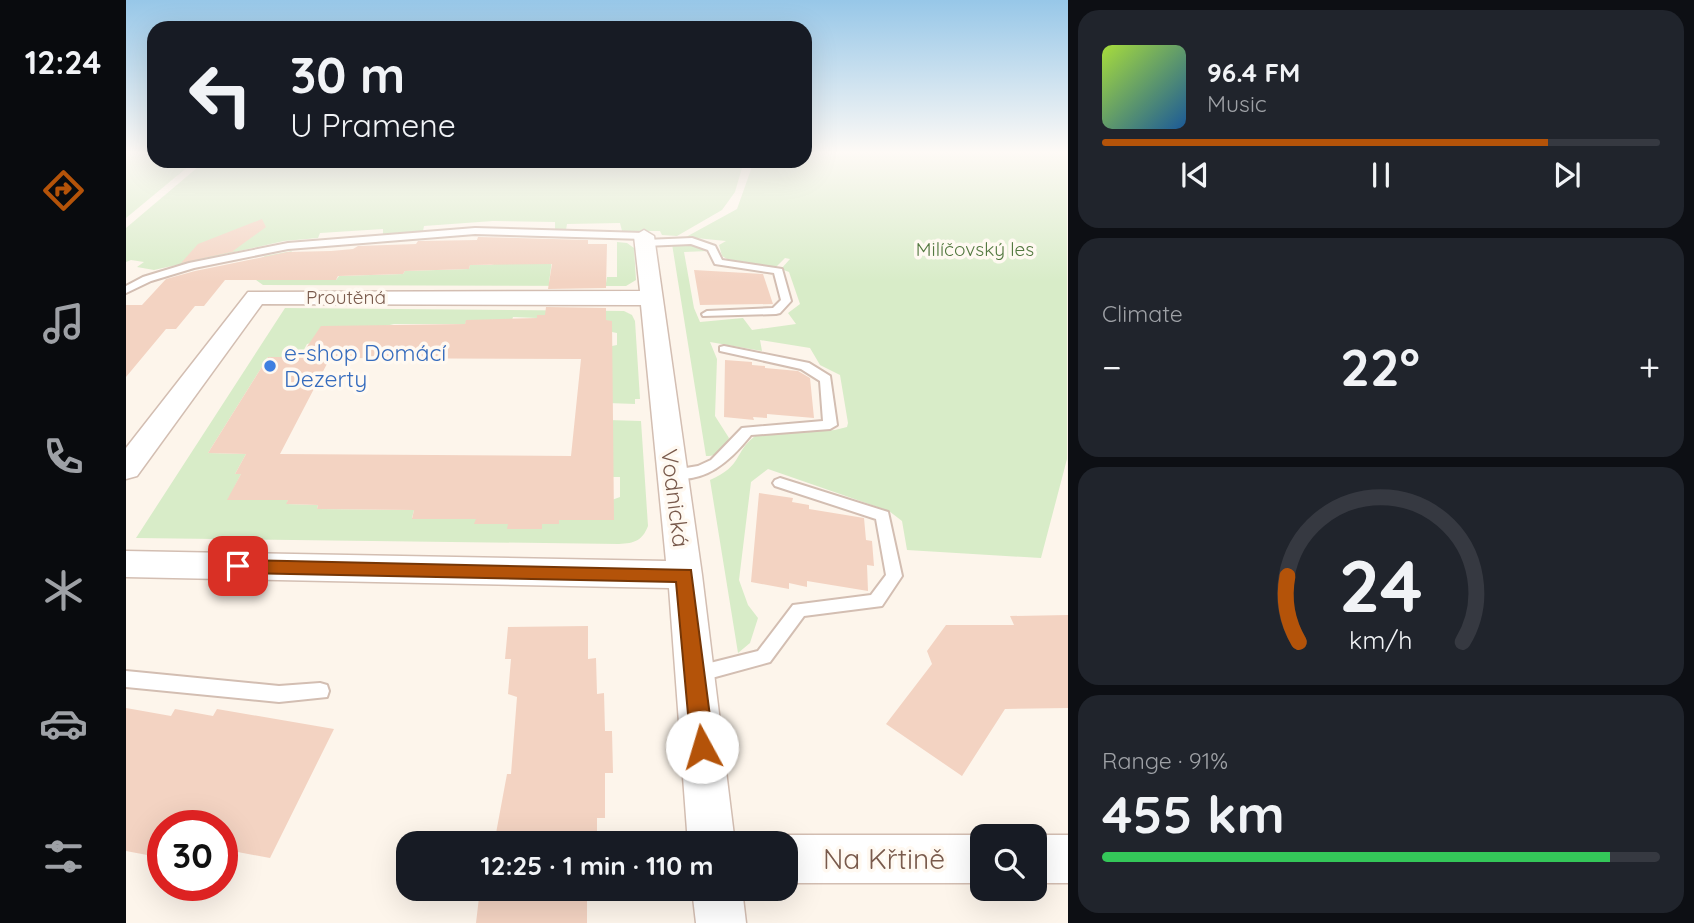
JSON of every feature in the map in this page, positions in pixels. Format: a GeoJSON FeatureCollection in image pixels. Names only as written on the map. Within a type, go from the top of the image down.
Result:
{"type":"FeatureCollection","features":[{"type":"Feature","properties":{"kind":"street","name":"Vodnická"},"geometry":{"type":"LineString","coordinates":[[644,239],[685,575],[711,831]]}},
{"type":"Feature","properties":{"kind":"street","name":"Proutěná"},"geometry":{"type":"LineString","coordinates":[[126,469],[256,297],[651,298]]}},
{"type":"Feature","properties":{"kind":"street"},"geometry":{"type":"LineString","coordinates":[[126,565],[685,575]]}},
{"type":"Feature","properties":{"kind":"street","name":"Na Křtině"},"geometry":{"type":"LineString","coordinates":[[798,859],[970,859]]}},
{"type":"Feature","properties":{"kind":"street"},"geometry":{"type":"LineString","coordinates":[[1047,859],[1068,859]]}},
{"type":"Feature","properties":{"kind":"street"},"geometry":{"type":"LineString","coordinates":[[718,901],[721,923]]}},
{"type":"Feature","properties":{"kind":"lane"},"geometry":{"type":"LineString","coordinates":[[126,290],[147,279],[192,265],[288,246],[475,231],[692,241],[712,248],[718,262],[778,271],[786,302],[776,311],[707,314]]}},
{"type":"Feature","properties":{"kind":"lane"},"geometry":{"type":"LineString","coordinates":[[673,474],[701,471],[722,462],[747,431],[830,425],[826,379],[805,366],[724,349]]}},
{"type":"Feature","properties":{"kind":"lane"},"geometry":{"type":"LineString","coordinates":[[695,674],[764,657],[799,610],[876,601],[894,576],[883,516],[780,483]]}},
{"type":"Feature","properties":{"kind":"lane"},"geometry":{"type":"LineString","coordinates":[[126,679],[279,694],[320,691]]}},
{"type":"Feature","properties":{"kind":"green space"},"geometry":{"type":"Polygon","coordinates":[[[126,196],[153,196],[126,218],[126,196]]]}},
{"type":"Feature","properties":{"kind":"green space"},"geometry":{"type":"Polygon","coordinates":[[[164,196],[732,196],[722,210],[677,236],[662,235],[660,231],[622,231],[620,223],[567,224],[566,230],[555,230],[555,222],[493,221],[424,226],[423,231],[383,234],[383,229],[320,233],[318,238],[284,241],[154,270],[137,267],[144,262],[126,262],[126,228],[164,196]]]}},
{"type":"Feature","properties":{"kind":"green space","name":"Milíčovský les"},"geometry":{"type":"Polygon","coordinates":[[[742,196],[1067,196],[1067,459],[1041,558],[907,550],[902,521],[889,511],[768,469],[751,482],[739,580],[748,605],[758,618],[750,643],[738,653],[710,480],[728,469],[755,436],[835,430],[847,427],[848,423],[840,375],[820,365],[810,348],[760,340],[762,351],[710,342],[717,359],[715,416],[729,438],[721,452],[706,456],[672,244],[692,243],[708,251],[684,252],[694,308],[700,322],[743,318],[752,330],[796,324],[788,313],[800,304],[789,272],[781,269],[790,259],[785,258],[776,267],[727,259],[722,256],[719,245],[726,241],[686,237],[737,209],[742,196]]]}},
{"type":"Feature","properties":{"kind":"green space"},"geometry":{"type":"Polygon","coordinates":[[[617,242],[627,243],[634,248],[636,280],[626,286],[263,285],[256,280],[256,261],[265,256],[292,251],[272,280],[336,280],[339,276],[469,269],[470,265],[491,265],[554,244],[549,283],[606,283],[607,277],[617,277],[617,242]]]}},
{"type":"Feature","properties":{"kind":"green space"},"geometry":{"type":"Polygon","coordinates":[[[285,308],[624,311],[632,315],[635,321],[640,399],[635,399],[635,404],[608,403],[612,346],[617,345],[617,333],[612,332],[611,321],[537,315],[537,318],[513,317],[512,320],[467,320],[465,324],[394,324],[307,344],[300,357],[268,357],[208,453],[246,454],[235,474],[241,474],[228,500],[288,500],[287,504],[318,505],[317,509],[414,510],[412,518],[476,519],[476,524],[508,524],[508,529],[542,528],[542,524],[558,524],[558,520],[620,497],[620,477],[613,477],[608,420],[641,421],[648,526],[646,531],[637,540],[619,544],[136,538],[285,308]]]}},
{"type":"Feature","properties":{"kind":"building"},"geometry":{"type":"Polygon","coordinates":[[[262,219],[266,227],[233,251],[236,251],[181,263],[198,244],[262,219]]]}},
{"type":"Feature","properties":{"kind":"building"},"geometry":{"type":"Polygon","coordinates":[[[478,237],[588,240],[588,244],[607,244],[606,288],[548,289],[552,264],[470,265],[469,269],[338,276],[336,280],[225,280],[204,306],[195,306],[176,329],[166,329],[126,377],[126,305],[142,305],[166,279],[288,252],[416,244],[418,241],[477,240],[478,237]]]}},
{"type":"Feature","properties":{"kind":"building"},"geometry":{"type":"Polygon","coordinates":[[[694,270],[763,274],[773,304],[700,305],[694,270]]]}},
{"type":"Feature","properties":{"kind":"building"},"geometry":{"type":"Polygon","coordinates":[[[546,307],[606,308],[606,320],[612,321],[614,520],[559,520],[559,524],[542,524],[542,529],[507,529],[508,524],[474,524],[476,519],[412,519],[414,510],[317,509],[318,505],[286,504],[288,500],[227,500],[241,474],[235,474],[246,454],[208,453],[268,357],[300,357],[321,326],[465,324],[466,320],[537,318],[537,315],[545,315],[546,307]],[[330,358],[280,454],[571,456],[581,359],[330,358]]]}},
{"type":"Feature","properties":{"kind":"building"},"geometry":{"type":"Polygon","coordinates":[[[725,360],[798,371],[810,378],[814,418],[767,414],[767,418],[753,417],[754,420],[724,417],[725,360]]]}},
{"type":"Feature","properties":{"kind":"building"},"geometry":{"type":"Polygon","coordinates":[[[759,493],[793,498],[792,502],[809,505],[809,509],[864,518],[866,540],[872,541],[874,566],[867,565],[868,591],[807,581],[807,587],[789,583],[789,589],[751,582],[759,493]]]}},
{"type":"Feature","properties":{"kind":"building"},"geometry":{"type":"Polygon","coordinates":[[[1068,615],[1068,708],[1005,709],[962,776],[886,724],[932,664],[927,651],[946,625],[1014,625],[1010,616],[1068,615]]]}},
{"type":"Feature","properties":{"kind":"building"},"geometry":{"type":"Polygon","coordinates":[[[588,626],[588,659],[596,658],[597,694],[604,693],[605,731],[612,731],[613,773],[605,773],[605,818],[597,818],[597,831],[496,831],[507,774],[511,774],[517,697],[508,694],[511,659],[505,659],[508,627],[588,626]]]}},
{"type":"Feature","properties":{"kind":"building"},"geometry":{"type":"Polygon","coordinates":[[[126,708],[171,716],[175,709],[213,716],[217,709],[334,729],[270,858],[238,852],[238,810],[147,810],[147,855],[126,851],[126,708]]]}},
{"type":"Feature","properties":{"kind":"building"},"geometry":{"type":"Polygon","coordinates":[[[479,901],[587,901],[587,923],[476,923],[479,901]]]}},
{"type":"Feature","properties":{"kind":"place","name":"e-shop Domácí Dezerty"},"geometry":{"type":"Point","coordinates":[270,366]}},
{"type":"Feature","properties":{"kind":"route"},"geometry":{"type":"LineString","coordinates":[[238,566],[685,575],[702,747]]}}]}
